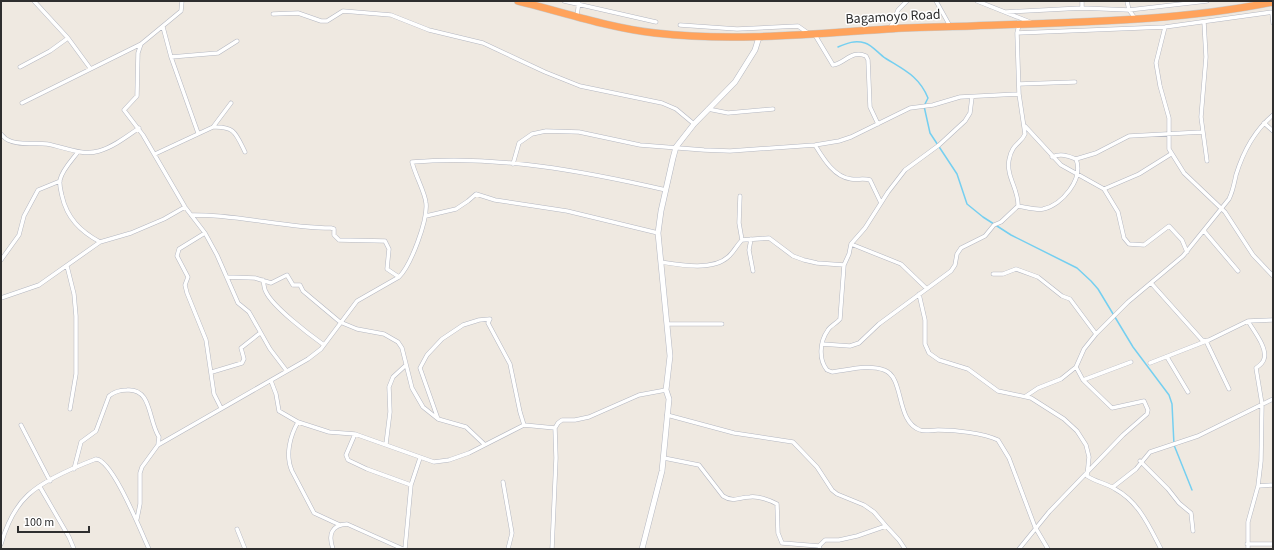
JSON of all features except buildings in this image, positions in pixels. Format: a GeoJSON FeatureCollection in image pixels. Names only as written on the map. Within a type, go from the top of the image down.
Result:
{"type":"FeatureCollection","features":[{"type":"Feature","properties":{"kind":"highway","name":"Bagamoyo Road"},"geometry":{"type":"LineString","coordinates":[[518,1],[623,28],[680,36],[738,37],[813,35],[890,29],[1136,19],[1205,13],[1273,2]]}},
{"type":"Feature","properties":{"kind":"street"},"geometry":{"type":"LineString","coordinates":[[34,1],[68,38],[90,68]]}},
{"type":"Feature","properties":{"kind":"street"},"geometry":{"type":"LineString","coordinates":[[22,103],[141,44],[181,11],[182,1]]}},
{"type":"Feature","properties":{"kind":"street"},"geometry":{"type":"LineString","coordinates":[[564,1],[579,3],[656,22]]}},
{"type":"Feature","properties":{"kind":"street"},"geometry":{"type":"LineString","coordinates":[[890,29],[898,10],[907,1]]}},
{"type":"Feature","properties":{"kind":"street"},"geometry":{"type":"LineString","coordinates":[[936,1],[950,27]]}},
{"type":"Feature","properties":{"kind":"street"},"geometry":{"type":"LineString","coordinates":[[977,1],[1034,24]]}},
{"type":"Feature","properties":{"kind":"street"},"geometry":{"type":"LineString","coordinates":[[1082,1],[1082,8]]}},
{"type":"Feature","properties":{"kind":"street"},"geometry":{"type":"LineString","coordinates":[[1127,1],[1129,10],[1136,19]]}},
{"type":"Feature","properties":{"kind":"street"},"geometry":{"type":"LineString","coordinates":[[1006,12],[1082,8],[1129,10],[1207,1]]}},
{"type":"Feature","properties":{"kind":"street"},"geometry":{"type":"LineString","coordinates":[[577,16],[579,3]]}},
{"type":"Feature","properties":{"kind":"street"},"geometry":{"type":"LineString","coordinates":[[272,14],[298,13],[320,21],[327,21],[343,11],[391,15],[429,30],[483,43],[580,86],[662,103],[676,109],[694,124]]}},
{"type":"Feature","properties":{"kind":"street"},"geometry":{"type":"LineString","coordinates":[[1017,33],[1165,27],[1273,13],[1273,23]]}},
{"type":"Feature","properties":{"kind":"street"},"geometry":{"type":"LineString","coordinates":[[1204,22],[1206,57],[1202,96],[1202,132],[1207,161]]}},
{"type":"Feature","properties":{"kind":"street"},"geometry":{"type":"LineString","coordinates":[[1018,206],[1008,166],[1013,146],[1024,137],[1024,125],[1019,94],[1017,33],[1020,24]]}},
{"type":"Feature","properties":{"kind":"street"},"geometry":{"type":"LineString","coordinates":[[680,25],[737,29],[798,26],[813,35],[832,65],[837,64],[851,55],[858,54],[866,56],[868,60],[870,107],[878,124]]}},
{"type":"Feature","properties":{"kind":"street"},"geometry":{"type":"LineString","coordinates":[[163,27],[171,57],[198,133]]}},
{"type":"Feature","properties":{"kind":"street"},"geometry":{"type":"LineString","coordinates":[[1165,27],[1156,63],[1160,86],[1169,118],[1168,144],[1171,154],[1184,173],[1222,208],[1253,255],[1273,276]]}},
{"type":"Feature","properties":{"kind":"street"},"geometry":{"type":"LineString","coordinates":[[737,29],[738,37]]}},
{"type":"Feature","properties":{"kind":"street"},"geometry":{"type":"LineString","coordinates":[[648,549],[642,547],[664,458],[669,399],[666,390],[670,356],[661,279],[658,233],[666,190],[676,147],[708,108],[734,82],[755,50],[759,37]]}},
{"type":"Feature","properties":{"kind":"street"},"geometry":{"type":"LineString","coordinates":[[20,67],[50,51],[68,38]]}},
{"type":"Feature","properties":{"kind":"street"},"geometry":{"type":"LineString","coordinates":[[171,57],[218,53],[236,41]]}},
{"type":"Feature","properties":{"kind":"street"},"geometry":{"type":"LineString","coordinates":[[141,44],[138,53],[137,96],[124,110],[139,128],[185,207],[205,233],[227,277],[238,304],[249,312],[260,333],[286,370]]}},
{"type":"Feature","properties":{"kind":"street"},"geometry":{"type":"LineString","coordinates":[[1019,84],[1075,82]]}},
{"type":"Feature","properties":{"kind":"street"},"geometry":{"type":"LineString","coordinates":[[513,164],[519,143],[532,134],[546,131],[579,132],[640,145],[730,151],[815,145],[839,141],[910,108],[933,105],[954,98],[1019,94]]}},
{"type":"Feature","properties":{"kind":"street"},"geometry":{"type":"LineString","coordinates":[[972,96],[970,113],[965,121],[939,145],[905,170],[865,228],[851,244],[844,266],[840,319],[828,328],[822,344],[822,361],[827,370],[832,372],[874,368],[889,373],[893,379],[905,415],[911,426],[921,431],[939,430],[979,434],[998,440],[1009,458],[1035,527],[1048,549]]}},
{"type":"Feature","properties":{"kind":"street"},"geometry":{"type":"LineString","coordinates":[[213,127],[231,103]]}},
{"type":"Feature","properties":{"kind":"street"},"geometry":{"type":"LineString","coordinates":[[708,108],[728,113],[773,109]]}},
{"type":"Feature","properties":{"kind":"street"},"geometry":{"type":"LineString","coordinates":[[1026,396],[1038,388],[1061,379],[1076,367],[1084,349],[1096,334],[1128,302],[1187,252],[1204,232],[1232,193],[1237,173],[1251,138],[1273,115]]}},
{"type":"Feature","properties":{"kind":"street"},"geometry":{"type":"LineString","coordinates":[[1264,123],[1273,131]]}},
{"type":"Feature","properties":{"kind":"street"},"geometry":{"type":"LineString","coordinates":[[1024,125],[1061,165],[1104,189],[1118,212],[1124,238],[1129,244],[1144,245],[1169,226],[1182,240],[1187,252]]}},
{"type":"Feature","properties":{"kind":"street"},"geometry":{"type":"LineString","coordinates":[[155,154],[198,133],[213,127],[222,126],[234,131],[246,152]]}},
{"type":"Feature","properties":{"kind":"street"},"geometry":{"type":"LineString","coordinates":[[1,134],[8,140],[14,142],[46,144],[78,152],[98,151],[114,144],[139,128]]}},
{"type":"Feature","properties":{"kind":"street"},"geometry":{"type":"LineString","coordinates":[[1052,157],[1062,154],[1076,159],[1096,153],[1129,136],[1202,132]]}},
{"type":"Feature","properties":{"kind":"street"},"geometry":{"type":"LineString","coordinates":[[815,145],[830,166],[843,176],[852,179],[870,180],[881,203]]}},
{"type":"Feature","properties":{"kind":"street"},"geometry":{"type":"LineString","coordinates":[[78,152],[62,174],[60,181],[64,206],[70,216],[83,231],[100,242]]}},
{"type":"Feature","properties":{"kind":"street"},"geometry":{"type":"LineString","coordinates":[[1104,189],[1139,174],[1171,154]]}},
{"type":"Feature","properties":{"kind":"street"},"geometry":{"type":"LineString","coordinates":[[1018,206],[1041,209],[1047,208],[1062,199],[1077,175],[1076,159]]}},
{"type":"Feature","properties":{"kind":"street"},"geometry":{"type":"LineString","coordinates":[[137,518],[140,504],[140,473],[142,467],[158,445],[271,381],[286,370],[308,359],[324,345],[357,301],[399,277],[404,272],[426,216],[426,202],[412,162],[464,160],[574,170],[666,190]]}},
{"type":"Feature","properties":{"kind":"street"},"geometry":{"type":"LineString","coordinates":[[1,260],[19,234],[24,216],[38,190],[60,181]]}},
{"type":"Feature","properties":{"kind":"street"},"geometry":{"type":"LineString","coordinates":[[426,216],[456,208],[468,202],[476,194],[495,200],[567,211],[658,233]]}},
{"type":"Feature","properties":{"kind":"street"},"geometry":{"type":"LineString","coordinates":[[740,196],[739,223],[742,240]]}},
{"type":"Feature","properties":{"kind":"street"},"geometry":{"type":"LineString","coordinates":[[822,344],[850,346],[859,343],[879,324],[951,271],[955,265],[957,254],[961,248],[985,236],[994,225],[1001,222],[1018,206]]}},
{"type":"Feature","properties":{"kind":"street"},"geometry":{"type":"LineString","coordinates":[[1,298],[39,285],[67,266],[89,247],[100,242],[131,233],[164,219],[185,207]]}},
{"type":"Feature","properties":{"kind":"street"},"geometry":{"type":"LineString","coordinates":[[191,215],[229,217],[289,226],[330,228],[334,229],[334,236],[339,240],[385,241],[389,249],[386,266],[388,271],[399,277]]}},
{"type":"Feature","properties":{"kind":"street"},"geometry":{"type":"LineString","coordinates":[[1204,232],[1238,271]]}},
{"type":"Feature","properties":{"kind":"street"},"geometry":{"type":"LineString","coordinates":[[205,233],[179,249],[177,256],[188,277],[185,285],[187,293],[206,340],[212,372],[214,394],[221,408]]}},
{"type":"Feature","properties":{"kind":"street"},"geometry":{"type":"LineString","coordinates":[[661,262],[686,266],[710,265],[728,258],[742,240],[763,238],[774,240],[793,256],[804,260],[844,266]]}},
{"type":"Feature","properties":{"kind":"street"},"geometry":{"type":"LineString","coordinates":[[751,239],[749,250],[753,271]]}},
{"type":"Feature","properties":{"kind":"street"},"geometry":{"type":"LineString","coordinates":[[851,244],[901,264],[926,288]]}},
{"type":"Feature","properties":{"kind":"street"},"geometry":{"type":"LineString","coordinates":[[67,266],[74,294],[76,316],[74,335],[76,374],[70,409]]}},
{"type":"Feature","properties":{"kind":"street"},"geometry":{"type":"LineString","coordinates":[[993,274],[1003,274],[1016,269],[1038,277],[1058,294],[1073,301],[1096,334]]}},
{"type":"Feature","properties":{"kind":"street"},"geometry":{"type":"LineString","coordinates":[[227,277],[254,278],[271,283],[286,275],[289,276],[293,285],[300,285],[303,291],[340,322],[357,329],[384,334],[398,342],[402,348],[412,388],[419,400],[438,418],[466,427],[484,444]]}},
{"type":"Feature","properties":{"kind":"street"},"geometry":{"type":"LineString","coordinates":[[263,280],[266,292],[271,300],[299,326],[324,345]]}},
{"type":"Feature","properties":{"kind":"street"},"geometry":{"type":"LineString","coordinates":[[1151,283],[1202,340],[1206,341],[1228,389]]}},
{"type":"Feature","properties":{"kind":"street"},"geometry":{"type":"LineString","coordinates":[[919,294],[925,320],[926,348],[933,357],[968,369],[998,391],[1026,396],[1053,410],[1070,424],[1082,438],[1088,450],[1086,475]]}},
{"type":"Feature","properties":{"kind":"street"},"geometry":{"type":"LineString","coordinates":[[438,418],[420,368],[422,362],[442,339],[463,325],[490,318],[488,323],[510,364],[524,425]]}},
{"type":"Feature","properties":{"kind":"street"},"geometry":{"type":"LineString","coordinates":[[1150,363],[1206,341],[1248,322],[1273,320]]}},
{"type":"Feature","properties":{"kind":"street"},"geometry":{"type":"LineString","coordinates":[[1248,322],[1263,348],[1265,356],[1264,360],[1256,368],[1262,404],[1262,461],[1258,486],[1248,522],[1248,549]]}},
{"type":"Feature","properties":{"kind":"street"},"geometry":{"type":"LineString","coordinates":[[667,324],[722,324]]}},
{"type":"Feature","properties":{"kind":"street"},"geometry":{"type":"LineString","coordinates":[[212,372],[242,363],[244,359],[241,348],[260,333]]}},
{"type":"Feature","properties":{"kind":"street"},"geometry":{"type":"LineString","coordinates":[[1167,357],[1188,392]]}},
{"type":"Feature","properties":{"kind":"street"},"geometry":{"type":"LineString","coordinates":[[1083,380],[1131,362]]}},
{"type":"Feature","properties":{"kind":"street"},"geometry":{"type":"LineString","coordinates":[[386,444],[390,412],[389,387],[393,377],[406,365]]}},
{"type":"Feature","properties":{"kind":"street"},"geometry":{"type":"LineString","coordinates":[[1019,549],[1035,527],[1123,435],[1147,414],[1148,410],[1146,403],[1141,401],[1113,408],[1083,380],[1076,367]]}},
{"type":"Feature","properties":{"kind":"street"},"geometry":{"type":"LineString","coordinates":[[271,381],[276,394],[279,411],[298,422],[330,432],[355,434],[434,462],[450,460],[469,454],[484,444],[524,425],[555,428]]}},
{"type":"Feature","properties":{"kind":"street"},"geometry":{"type":"LineString","coordinates":[[74,469],[81,442],[96,431],[109,396],[114,392],[136,390],[141,392],[146,400],[154,428],[159,437],[158,445]]}},
{"type":"Feature","properties":{"kind":"street"},"geometry":{"type":"LineString","coordinates":[[552,549],[556,458],[555,428],[562,420],[589,417],[639,395],[666,390]]}},
{"type":"Feature","properties":{"kind":"street"},"geometry":{"type":"LineString","coordinates":[[1113,487],[1136,469],[1140,461],[1150,452],[1198,436],[1273,399]]}},
{"type":"Feature","properties":{"kind":"street"},"geometry":{"type":"LineString","coordinates":[[667,415],[734,432],[793,442],[817,467],[832,490],[874,512],[905,549]]}},
{"type":"Feature","properties":{"kind":"street"},"geometry":{"type":"LineString","coordinates":[[298,422],[292,432],[290,444],[290,466],[314,513],[340,525]]}},
{"type":"Feature","properties":{"kind":"street"},"geometry":{"type":"LineString","coordinates":[[21,425],[50,480]]}},
{"type":"Feature","properties":{"kind":"street"},"geometry":{"type":"LineString","coordinates":[[355,434],[346,455],[348,460],[367,469],[411,485]]}},
{"type":"Feature","properties":{"kind":"street"},"geometry":{"type":"LineString","coordinates":[[333,549],[330,536],[332,529],[340,525],[347,524],[404,549],[411,485],[420,458]]}},
{"type":"Feature","properties":{"kind":"street"},"geometry":{"type":"LineString","coordinates":[[664,458],[699,465],[723,496],[728,499],[735,501],[752,496],[777,504],[778,533],[782,543],[781,549]]}},
{"type":"Feature","properties":{"kind":"street"},"geometry":{"type":"LineString","coordinates":[[1,544],[12,516],[26,497],[50,480],[96,459],[104,462],[111,471],[137,518],[149,549]]}},
{"type":"Feature","properties":{"kind":"street"},"geometry":{"type":"LineString","coordinates":[[1140,461],[1168,489],[1178,503],[1191,513],[1193,531]]}},
{"type":"Feature","properties":{"kind":"street"},"geometry":{"type":"LineString","coordinates":[[1086,475],[1093,480],[1113,487],[1126,495],[1136,504],[1161,549]]}},
{"type":"Feature","properties":{"kind":"street"},"geometry":{"type":"LineString","coordinates":[[503,482],[512,533],[508,549]]}},
{"type":"Feature","properties":{"kind":"street"},"geometry":{"type":"LineString","coordinates":[[1258,486],[1273,485]]}},
{"type":"Feature","properties":{"kind":"street"},"geometry":{"type":"LineString","coordinates":[[40,487],[69,537],[74,549]]}},
{"type":"Feature","properties":{"kind":"street"},"geometry":{"type":"LineString","coordinates":[[782,543],[820,547],[825,540],[839,540],[857,536],[886,526]]}},
{"type":"Feature","properties":{"kind":"street"},"geometry":{"type":"LineString","coordinates":[[237,529],[245,549]]}},
{"type":"Feature","properties":{"kind":"street"},"geometry":{"type":"LineString","coordinates":[[1247,544],[1273,544]]}},
{"type":"Feature","properties":{"kind":"waterway"},"geometry":{"type":"LineString","coordinates":[[838,47],[854,42],[868,44],[885,58],[910,74],[920,84],[928,98],[924,106],[930,133],[957,174],[967,204],[983,217],[1011,235],[1077,268],[1098,289],[1133,347],[1169,395],[1172,404],[1174,445],[1192,490]]}}]}
